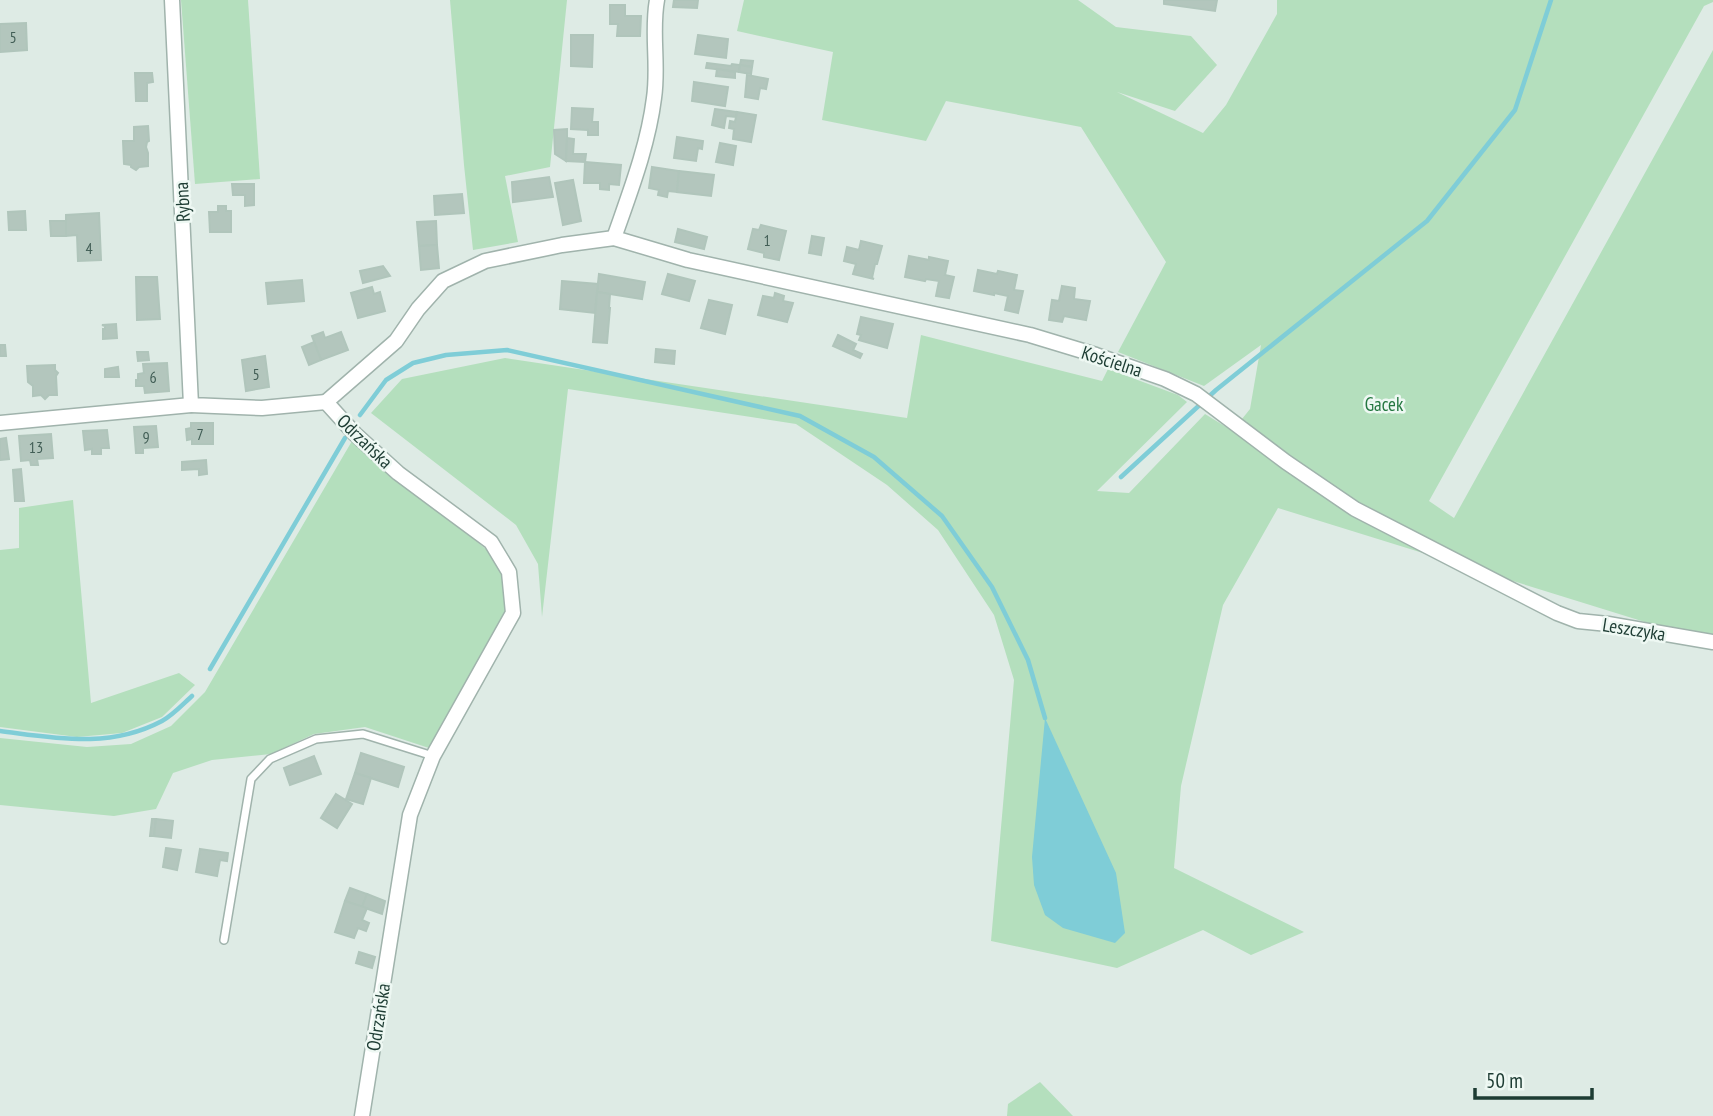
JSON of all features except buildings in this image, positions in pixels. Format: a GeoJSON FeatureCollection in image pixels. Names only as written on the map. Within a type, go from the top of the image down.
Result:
{"type":"FeatureCollection","features":[{"type":"Feature","properties":{"kind":"street","name":"Rybna"},"geometry":{"type":"LineString","coordinates":[[172,0],[191,405]]}},
{"type":"Feature","properties":{"kind":"street"},"geometry":{"type":"LineString","coordinates":[[614,238],[634,181],[654,97],[657,0]]}},
{"type":"Feature","properties":{"kind":"street","name":"Kościelna"},"geometry":{"type":"LineString","coordinates":[[614,238],[688,260],[1030,335],[1165,379],[1196,394],[1286,462],[1355,509],[1557,612]]}},
{"type":"Feature","properties":{"kind":"street","name":"Odrzańska"},"geometry":{"type":"LineString","coordinates":[[362,1116],[411,815],[433,755],[513,613],[509,572],[492,542],[398,473],[355,434],[326,402],[396,341],[418,309],[443,281],[485,261],[614,238]]}},
{"type":"Feature","properties":{"kind":"street"},"geometry":{"type":"LineString","coordinates":[[0,423],[191,405],[262,408],[326,402]]}},
{"type":"Feature","properties":{"kind":"street","name":"Leszczyka"},"geometry":{"type":"LineString","coordinates":[[1557,612],[1578,621],[1713,642]]}},
{"type":"Feature","properties":{"kind":"lane"},"geometry":{"type":"LineString","coordinates":[[224,940],[251,779],[270,759],[316,739],[363,734],[433,755]]}},
{"type":"Feature","properties":{"kind":"green space"},"geometry":{"type":"Polygon","coordinates":[[[181,0],[248,0],[260,179],[195,184],[181,0]]]}},
{"type":"Feature","properties":{"kind":"green space"},"geometry":{"type":"Polygon","coordinates":[[[450,0],[567,0],[550,167],[505,176],[518,242],[473,250],[450,0]]]}},
{"type":"Feature","properties":{"kind":"green space","name":"Gacek"},"geometry":{"type":"Polygon","coordinates":[[[744,0],[1078,0],[1116,27],[1191,36],[1217,65],[1175,111],[1117,92],[1203,133],[1226,105],[1277,14],[1277,0],[1713,0],[1704,6],[1429,501],[1454,518],[1713,50],[1713,636],[1661,627],[1278,508],[1223,605],[1181,786],[1174,868],[1304,932],[1251,955],[1203,930],[1117,968],[991,941],[1014,680],[994,615],[938,530],[887,485],[796,424],[568,389],[542,617],[538,564],[516,525],[371,413],[402,379],[505,358],[907,418],[921,335],[1102,381],[1108,369],[1178,395],[1187,402],[1097,491],[1129,493],[1205,414],[1244,438],[1247,422],[1242,419],[1250,409],[1261,345],[1204,386],[1118,352],[1166,262],[1081,127],[946,101],[926,141],[822,120],[833,52],[737,31],[744,0]]]}},
{"type":"Feature","properties":{"kind":"green space"},"geometry":{"type":"Polygon","coordinates":[[[352,441],[398,482],[487,550],[503,572],[506,610],[429,748],[365,727],[314,734],[271,754],[212,760],[173,773],[156,809],[114,816],[0,805],[0,738],[87,747],[131,744],[171,726],[205,692],[352,441]]]}},
{"type":"Feature","properties":{"kind":"green space"},"geometry":{"type":"Polygon","coordinates":[[[73,500],[91,703],[179,673],[195,685],[162,717],[122,733],[77,737],[0,727],[0,550],[19,548],[19,508],[73,500]]]}},
{"type":"Feature","properties":{"kind":"green space"},"geometry":{"type":"Polygon","coordinates":[[[1040,1082],[1073,1116],[1007,1116],[1008,1104],[1040,1082]]]}},
{"type":"Feature","properties":{"kind":"water"},"geometry":{"type":"Polygon","coordinates":[[[1045,718],[1116,873],[1125,933],[1115,943],[1063,928],[1045,915],[1034,885],[1032,857],[1045,718]]]}},
{"type":"Feature","properties":{"kind":"waterway"},"geometry":{"type":"LineString","coordinates":[[1121,477],[1216,390],[1427,221],[1515,110],[1551,0]]}},
{"type":"Feature","properties":{"kind":"waterway"},"geometry":{"type":"LineString","coordinates":[[360,415],[386,380],[413,363],[446,355],[507,350],[800,416],[874,457],[942,516],[992,587],[1028,660],[1045,718]]}},
{"type":"Feature","properties":{"kind":"waterway"},"geometry":{"type":"LineString","coordinates":[[210,669],[345,438]]}},
{"type":"Feature","properties":{"kind":"waterway"},"geometry":{"type":"LineString","coordinates":[[0,731],[82,739],[122,735],[162,721],[192,696]]}}]}
